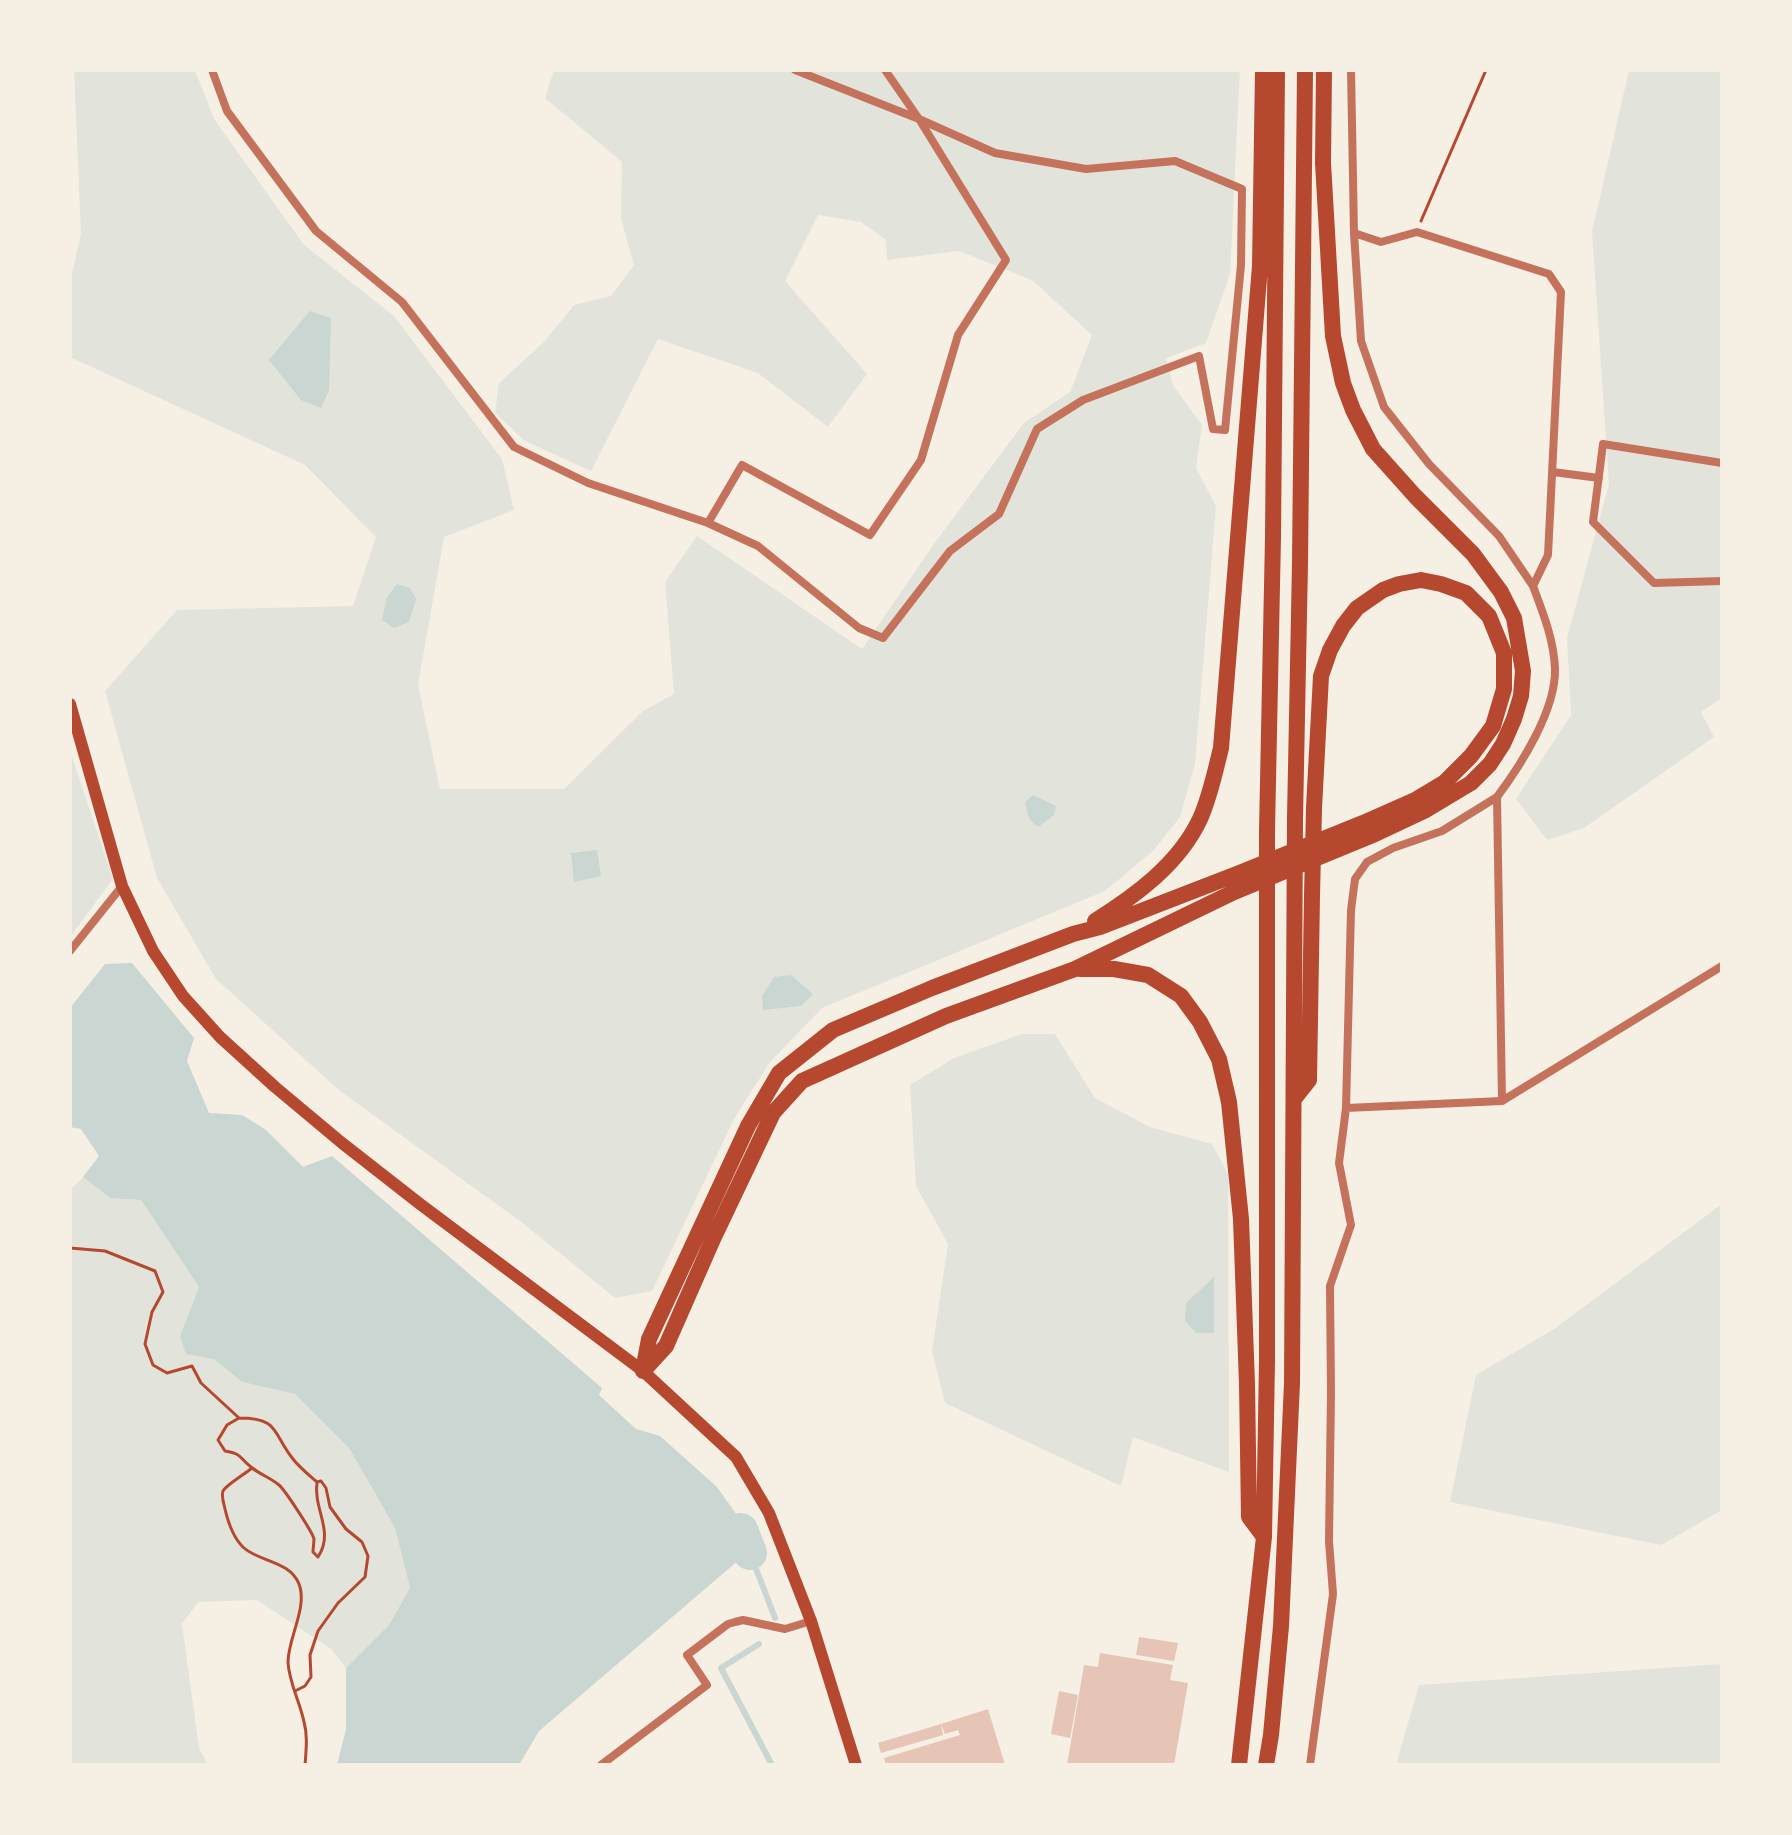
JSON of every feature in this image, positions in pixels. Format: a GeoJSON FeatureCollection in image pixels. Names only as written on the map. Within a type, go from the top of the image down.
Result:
{"type":"FeatureCollection","features":[{"type":"Feature","properties":{"kind":"highway"},"geometry":{"type":"LineString","coordinates":[[1073,934],[1145,887],[1176,855],[1199,821],[1213,783],[1221,748],[1260,266],[1263,70]]}},
{"type":"Feature","properties":{"kind":"highway"},"geometry":{"type":"LineString","coordinates":[[1239,1765],[1264,1537],[1267,830],[1277,70]]}},
{"type":"Feature","properties":{"kind":"highway"},"geometry":{"type":"LineString","coordinates":[[1266,1765],[1281,1626],[1292,1383],[1295,818],[1305,70]]}},
{"type":"Feature","properties":{"kind":"highway"},"geometry":{"type":"LineString","coordinates":[[643,1371],[666,1346],[773,1113],[802,1081],[946,1016],[1075,969],[1234,892],[1426,810],[1471,783],[1490,764],[1503,744],[1521,696],[1523,671],[1514,618],[1501,592],[1473,554],[1373,449],[1343,383],[1333,336],[1323,163],[1324,70]]}},
{"type":"Feature","properties":{"kind":"highway"},"geometry":{"type":"LineString","coordinates":[[643,1371],[649,1339],[748,1126],[779,1073],[833,1030],[932,988],[1073,934],[1100,927],[1363,823],[1415,800],[1445,782],[1471,756],[1493,726],[1504,689],[1504,653],[1489,616],[1466,593],[1441,584],[1421,580],[1399,584],[1383,590],[1357,608],[1330,650],[1321,676],[1314,808],[1312,896],[1309,1080],[1294,1099]]}},
{"type":"Feature","properties":{"kind":"highway"},"geometry":{"type":"LineString","coordinates":[[1075,969],[1114,969],[1148,975],[1181,996],[1200,1022],[1219,1059],[1229,1102],[1241,1219],[1249,1517],[1264,1537]]}},
{"type":"Feature","properties":{"kind":"main road"},"geometry":{"type":"LineString","coordinates":[[70,704],[122,886],[153,951],[183,996],[220,1037],[342,1143],[643,1371],[736,1457],[769,1513],[811,1621],[856,1765]]}},
{"type":"Feature","properties":{"kind":"street"},"geometry":{"type":"LineString","coordinates":[[212,70],[227,111],[316,231],[402,302],[514,447],[588,483],[708,523],[758,546],[859,628],[883,638],[950,551],[999,514],[1037,429],[1083,400],[1199,356],[1213,429],[1225,430],[1241,265],[1242,189],[1175,161],[1086,169],[995,153],[795,70]]}},
{"type":"Feature","properties":{"kind":"street"},"geometry":{"type":"LineString","coordinates":[[708,523],[742,465],[870,535],[921,460],[958,335],[1006,260],[885,70]]}},
{"type":"Feature","properties":{"kind":"street"},"geometry":{"type":"LineString","coordinates":[[1310,1765],[1333,1594],[1329,1541],[1330,1286],[1351,1225],[1339,1163],[1346,1108],[1351,910],[1355,879],[1367,862],[1393,848],[1442,831],[1497,797],[1520,765],[1549,705],[1555,671],[1549,631],[1533,586],[1499,536],[1429,464],[1384,407],[1361,341],[1354,233],[1351,70]]}},
{"type":"Feature","properties":{"kind":"street"},"geometry":{"type":"LineString","coordinates":[[1354,233],[1381,242],[1417,232],[1549,274],[1561,292],[1548,555],[1533,586]]}},
{"type":"Feature","properties":{"kind":"street"},"geometry":{"type":"LineString","coordinates":[[1722,463],[1603,444],[1593,522],[1654,583],[1722,581]]}},
{"type":"Feature","properties":{"kind":"street"},"geometry":{"type":"LineString","coordinates":[[1553,472],[1599,478]]}},
{"type":"Feature","properties":{"kind":"street"},"geometry":{"type":"LineString","coordinates":[[1497,797],[1502,1101]]}},
{"type":"Feature","properties":{"kind":"street"},"geometry":{"type":"LineString","coordinates":[[70,951],[122,886]]}},
{"type":"Feature","properties":{"kind":"street"},"geometry":{"type":"LineString","coordinates":[[1346,1108],[1502,1101],[1722,966]]}},
{"type":"Feature","properties":{"kind":"street"},"geometry":{"type":"LineString","coordinates":[[601,1765],[707,1685],[687,1655],[728,1624],[743,1620],[785,1629],[811,1621]]}},
{"type":"Feature","properties":{"kind":"path"},"geometry":{"type":"LineString","coordinates":[[1417,232],[1486,70]]}},
{"type":"Feature","properties":{"kind":"path"},"geometry":{"type":"LineString","coordinates":[[70,1248],[105,1251],[155,1271],[163,1292],[152,1312],[145,1344],[153,1365],[167,1373],[192,1366],[201,1383],[239,1418]]}},
{"type":"Feature","properties":{"kind":"path"},"geometry":{"type":"LineString","coordinates":[[295,1691],[305,1686],[311,1677],[310,1655],[318,1631],[338,1603],[365,1577],[368,1556],[362,1542],[346,1529],[330,1507],[326,1488],[321,1481],[317,1482],[292,1457],[270,1424],[255,1418],[239,1418],[227,1425],[218,1440],[225,1451],[238,1453],[252,1468],[279,1485],[311,1531],[313,1552],[318,1557],[326,1533],[318,1505],[317,1482]]}},
{"type":"Feature","properties":{"kind":"path"},"geometry":{"type":"LineString","coordinates":[[252,1468],[223,1491],[222,1496],[228,1523],[246,1550],[294,1574],[300,1586],[301,1600],[288,1662],[306,1733],[305,1765]]}},
{"type":"Feature","properties":{"kind":"shaded area"},"geometry":{"type":"Polygon","coordinates":[[[74,70],[195,70],[214,119],[304,245],[394,316],[502,459],[514,510],[444,537],[418,685],[440,789],[564,789],[643,711],[674,694],[665,582],[697,536],[862,649],[936,541],[1024,423],[1070,392],[1092,335],[1032,280],[959,251],[887,260],[886,240],[861,222],[818,215],[785,281],[867,374],[828,427],[758,373],[658,339],[591,471],[525,441],[495,413],[499,383],[544,342],[574,305],[611,296],[634,265],[621,219],[622,162],[545,98],[554,70],[1240,70],[1230,274],[1206,343],[1166,358],[1173,385],[1202,425],[1196,468],[1216,506],[1195,764],[1180,817],[1153,851],[1105,891],[822,1008],[770,1062],[734,1119],[652,1291],[615,1298],[524,1224],[340,1091],[216,979],[157,878],[105,691],[177,610],[353,606],[376,537],[305,465],[70,357],[70,282],[81,234],[74,70]]]}},
{"type":"Feature","properties":{"kind":"shaded area"},"geometry":{"type":"Polygon","coordinates":[[[1629,70],[1722,70],[1722,698],[1701,712],[1714,737],[1584,828],[1547,840],[1516,799],[1571,715],[1567,638],[1609,484],[1592,232],[1629,70]]]}},
{"type":"Feature","properties":{"kind":"shaded area"},"geometry":{"type":"Polygon","coordinates":[[[310,311],[331,318],[329,390],[321,408],[301,400],[269,360],[310,311]]]}},
{"type":"Feature","properties":{"kind":"shaded area"},"geometry":{"type":"Polygon","coordinates":[[[397,584],[410,588],[416,599],[409,622],[394,628],[382,620],[387,597],[397,584]]]}},
{"type":"Feature","properties":{"kind":"shaded area"},"geometry":{"type":"Polygon","coordinates":[[[70,751],[113,879],[70,937],[70,751]]]}},
{"type":"Feature","properties":{"kind":"shaded area"},"geometry":{"type":"Polygon","coordinates":[[[1033,795],[1056,806],[1054,815],[1038,827],[1029,819],[1025,802],[1033,795]]]}},
{"type":"Feature","properties":{"kind":"shaded area"},"geometry":{"type":"Polygon","coordinates":[[[597,850],[601,876],[574,882],[571,853],[597,850]]]}},
{"type":"Feature","properties":{"kind":"shaded area"},"geometry":{"type":"Polygon","coordinates":[[[132,963],[194,1038],[187,1061],[209,1113],[242,1115],[266,1130],[303,1167],[332,1156],[602,1388],[599,1395],[636,1429],[660,1436],[717,1487],[746,1528],[736,1533],[740,1559],[539,1731],[519,1765],[337,1765],[346,1729],[346,1668],[389,1625],[410,1588],[395,1528],[349,1448],[295,1394],[242,1382],[214,1359],[186,1354],[180,1336],[199,1287],[141,1200],[110,1198],[83,1177],[99,1156],[81,1129],[70,1127],[70,1008],[105,964],[132,963]]]}},
{"type":"Feature","properties":{"kind":"shaded area"},"geometry":{"type":"Polygon","coordinates":[[[791,975],[813,994],[801,1006],[763,1010],[762,996],[774,977],[791,975]]]}},
{"type":"Feature","properties":{"kind":"shaded area"},"geometry":{"type":"Polygon","coordinates":[[[1022,1034],[1055,1034],[1095,1098],[1150,1127],[1212,1144],[1228,1174],[1229,1472],[1133,1437],[1121,1486],[945,1403],[932,1351],[948,1244],[916,1186],[910,1085],[954,1058],[1022,1034]]]}},
{"type":"Feature","properties":{"kind":"shaded area"},"geometry":{"type":"Polygon","coordinates":[[[83,1177],[110,1198],[141,1200],[199,1287],[180,1336],[242,1382],[295,1394],[349,1448],[395,1528],[410,1588],[389,1625],[346,1668],[331,1649],[257,1600],[198,1602],[182,1624],[199,1748],[208,1765],[70,1765],[70,1190],[83,1177]]]}},
{"type":"Feature","properties":{"kind":"shaded area"},"geometry":{"type":"Polygon","coordinates":[[[1722,1204],[1722,1510],[1661,1545],[1450,1502],[1476,1375],[1554,1329],[1722,1204]]]}},
{"type":"Feature","properties":{"kind":"shaded area"},"geometry":{"type":"Polygon","coordinates":[[[1214,1277],[1214,1333],[1196,1333],[1185,1321],[1186,1303],[1214,1277]]]}},
{"type":"Feature","properties":{"kind":"shaded area"},"geometry":{"type":"Polygon","coordinates":[[[1722,1664],[1722,1765],[1396,1765],[1419,1685],[1722,1664]]]}},
{"type":"Feature","properties":{"kind":"building"},"geometry":{"type":"Polygon","coordinates":[[[1139,1637],[1178,1643],[1174,1661],[1136,1655],[1139,1637]]]}},
{"type":"Feature","properties":{"kind":"building"},"geometry":{"type":"Polygon","coordinates":[[[1100,1653],[1173,1665],[1170,1680],[1188,1683],[1174,1765],[1067,1765],[1084,1665],[1098,1667],[1100,1653]]]}},
{"type":"Feature","properties":{"kind":"building"},"geometry":{"type":"Polygon","coordinates":[[[1059,1691],[1078,1695],[1070,1738],[1051,1734],[1059,1691]]]}},
{"type":"Feature","properties":{"kind":"building"},"geometry":{"type":"Polygon","coordinates":[[[988,1709],[1005,1765],[886,1765],[884,1758],[960,1735],[958,1730],[945,1734],[941,1724],[988,1709]]]}},
{"type":"Feature","properties":{"kind":"building"},"geometry":{"type":"Polygon","coordinates":[[[941,1724],[943,1735],[881,1753],[878,1743],[941,1724]]]}},
{"type":"Feature","properties":{"kind":"waterway"},"geometry":{"type":"LineString","coordinates":[[741,1530],[750,1553]]}},
{"type":"Feature","properties":{"kind":"waterway"},"geometry":{"type":"LineString","coordinates":[[750,1553],[775,1618]]}},
{"type":"Feature","properties":{"kind":"waterway"},"geometry":{"type":"LineString","coordinates":[[759,1644],[721,1668],[772,1765]]}}]}
